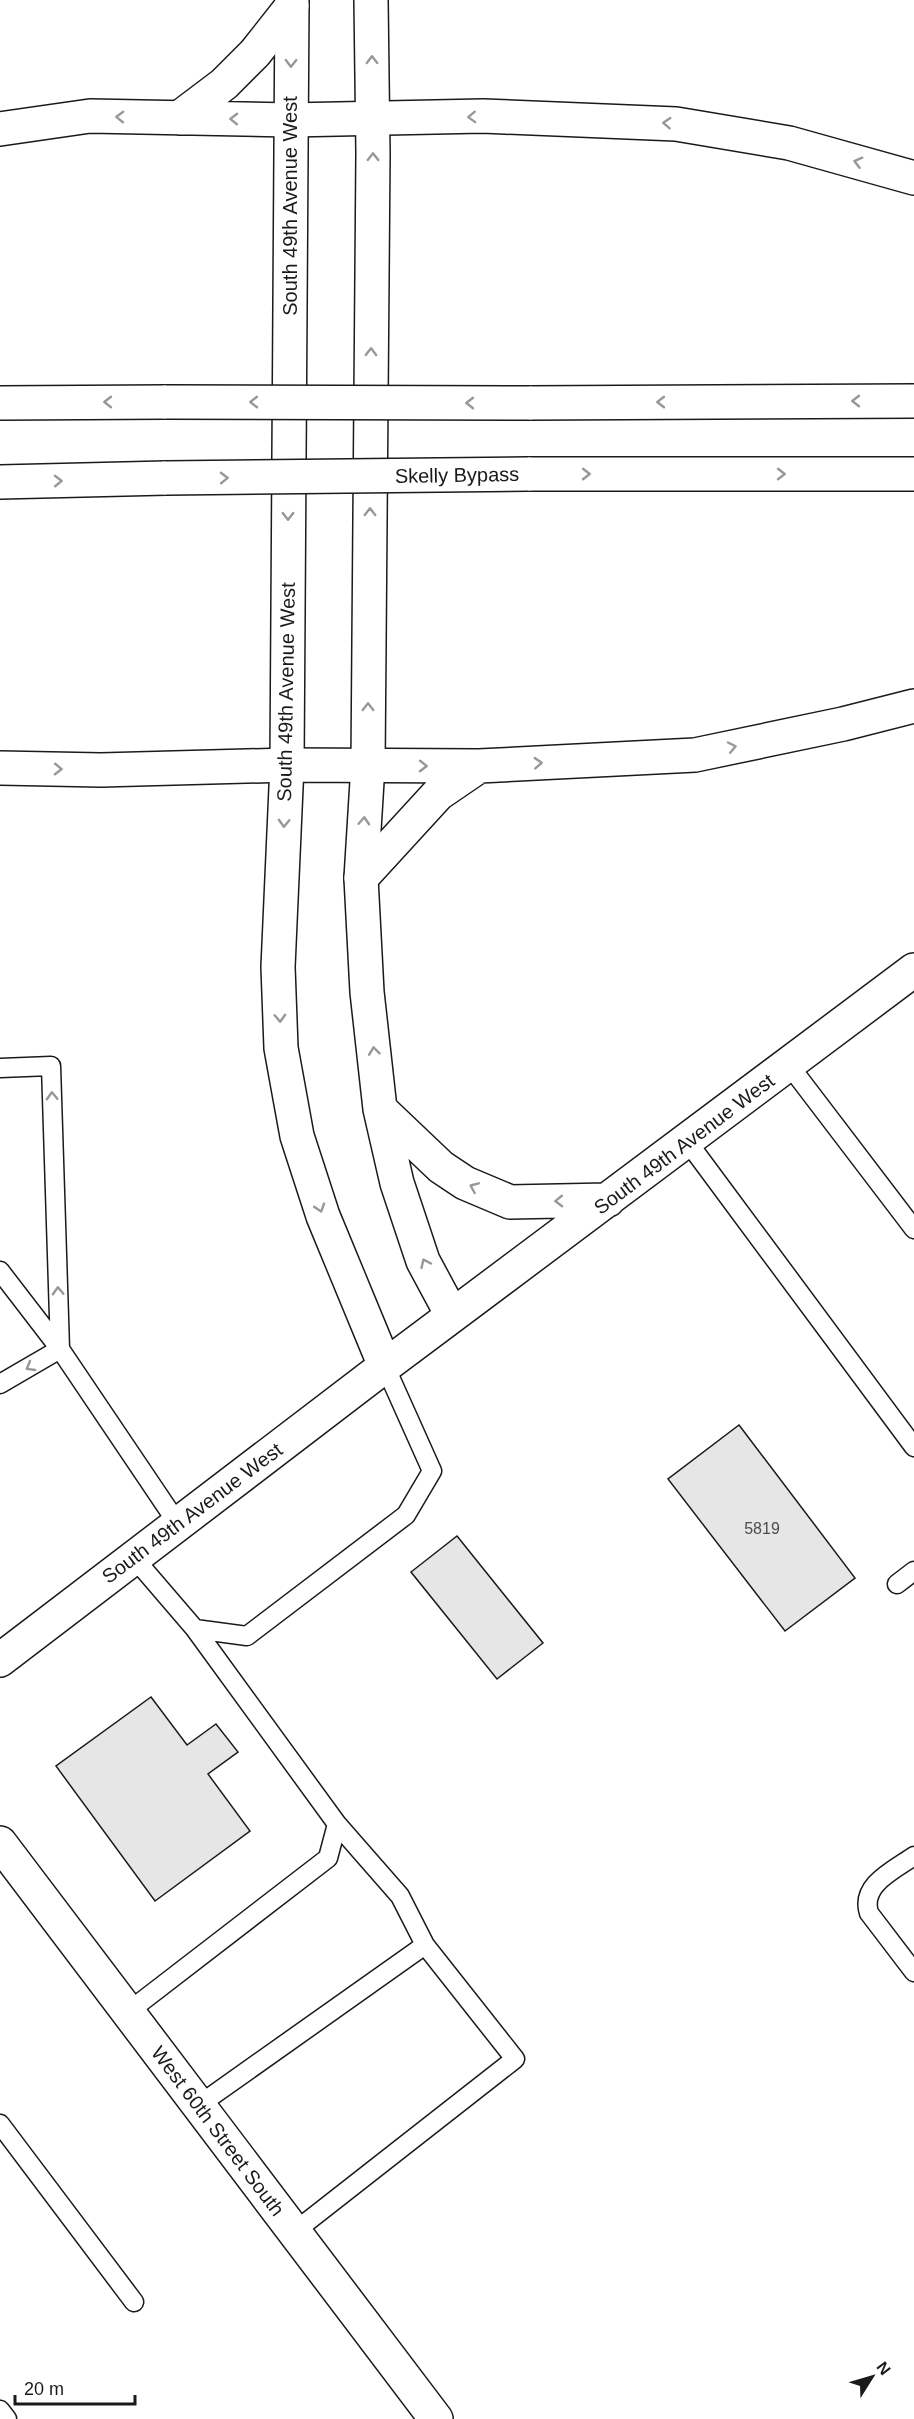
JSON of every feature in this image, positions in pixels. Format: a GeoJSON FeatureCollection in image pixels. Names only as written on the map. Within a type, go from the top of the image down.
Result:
{"type":"FeatureCollection","features":[{"type":"Feature","properties":{"kind":"main road"},"geometry":{"type":"LineString","coordinates":[[371,0],[373,119],[368,765],[361,878],[367,992],[380,1109],[397,1183],[423,1261],[452,1316]]}},
{"type":"Feature","properties":{"kind":"main road"},"geometry":{"type":"LineString","coordinates":[[179,118],[224,84],[247,61],[292,3]]}},
{"type":"Feature","properties":{"kind":"main road","name":"South 49th Avenue West"},"geometry":{"type":"LineString","coordinates":[[292,3],[287,765],[278,967],[281,1048],[297,1136],[310,1176],[346,1276],[385,1366]]}},
{"type":"Feature","properties":{"kind":"main road"},"geometry":{"type":"LineString","coordinates":[[0,129],[90,116],[290,120],[483,116],[676,124],[789,143],[914,178]]}},
{"type":"Feature","properties":{"kind":"main road"},"geometry":{"type":"LineString","coordinates":[[0,403],[914,401]]}},
{"type":"Feature","properties":{"kind":"main road","name":"Skelly Bypass"},"geometry":{"type":"LineString","coordinates":[[0,482],[528,474],[914,474]]}},
{"type":"Feature","properties":{"kind":"main road"},"geometry":{"type":"LineString","coordinates":[[0,768],[101,770],[287,765],[479,766],[695,755],[843,724],[914,706]]}},
{"type":"Feature","properties":{"kind":"main road"},"geometry":{"type":"LineString","coordinates":[[361,878],[438,794],[479,766]]}},
{"type":"Feature","properties":{"kind":"main road","name":"South 49th Avenue West"},"geometry":{"type":"LineString","coordinates":[[0,1660],[385,1366],[914,970]]}},
{"type":"Feature","properties":{"kind":"main road"},"geometry":{"type":"LineString","coordinates":[[380,1109],[441,1167],[465,1183],[510,1202],[609,1200]]}},
{"type":"Feature","properties":{"kind":"main road","name":"West 60th Street South"},"geometry":{"type":"LineString","coordinates":[[0,1843],[436,2419]]}},
{"type":"Feature","properties":{"kind":"lane"},"geometry":{"type":"LineString","coordinates":[[789,1065],[914,1229]]}},
{"type":"Feature","properties":{"kind":"lane"},"geometry":{"type":"LineString","coordinates":[[0,1068],[51,1066],[60,1349]]}},
{"type":"Feature","properties":{"kind":"lane"},"geometry":{"type":"LineString","coordinates":[[687,1141],[914,1447]]}},
{"type":"Feature","properties":{"kind":"lane"},"geometry":{"type":"LineString","coordinates":[[0,1271],[60,1349],[178,1524]]}},
{"type":"Feature","properties":{"kind":"lane"},"geometry":{"type":"LineString","coordinates":[[0,1384],[60,1349]]}},
{"type":"Feature","properties":{"kind":"lane"},"geometry":{"type":"LineString","coordinates":[[195,1629],[247,1636],[406,1515],[432,1471],[385,1366]]}},
{"type":"Feature","properties":{"kind":"lane"},"geometry":{"type":"LineString","coordinates":[[134,1558],[195,1629],[337,1824],[400,1896],[425,1945],[515,2059],[294,2232]]}},
{"type":"Feature","properties":{"kind":"lane"},"geometry":{"type":"LineString","coordinates":[[897,1584],[914,1571]]}},
{"type":"Feature","properties":{"kind":"lane"},"geometry":{"type":"LineString","coordinates":[[128,2012],[328,1858],[337,1824]]}},
{"type":"Feature","properties":{"kind":"lane"},"geometry":{"type":"LineString","coordinates":[[914,1856],[871,1887],[866,1903],[869,1913],[914,1972]]}},
{"type":"Feature","properties":{"kind":"lane"},"geometry":{"type":"LineString","coordinates":[[199,2105],[425,1945]]}},
{"type":"Feature","properties":{"kind":"lane"},"geometry":{"type":"LineString","coordinates":[[0,2124],[134,2302]]}},
{"type":"Feature","properties":{"kind":"lane"},"geometry":{"type":"LineString","coordinates":[[0,2410],[6,2419]]}},
{"type":"Feature","properties":{"kind":"building"},"geometry":{"type":"Polygon","coordinates":[[[739,1425],[855,1578],[785,1631],[668,1479],[739,1425]]]}},
{"type":"Feature","properties":{"kind":"building"},"geometry":{"type":"Polygon","coordinates":[[[457,1536],[543,1643],[497,1679],[411,1572],[457,1536]]]}},
{"type":"Feature","properties":{"kind":"building"},"geometry":{"type":"Polygon","coordinates":[[[151,1697],[187,1745],[216,1724],[238,1752],[208,1774],[250,1831],[155,1901],[56,1766],[151,1697]]]}}]}
